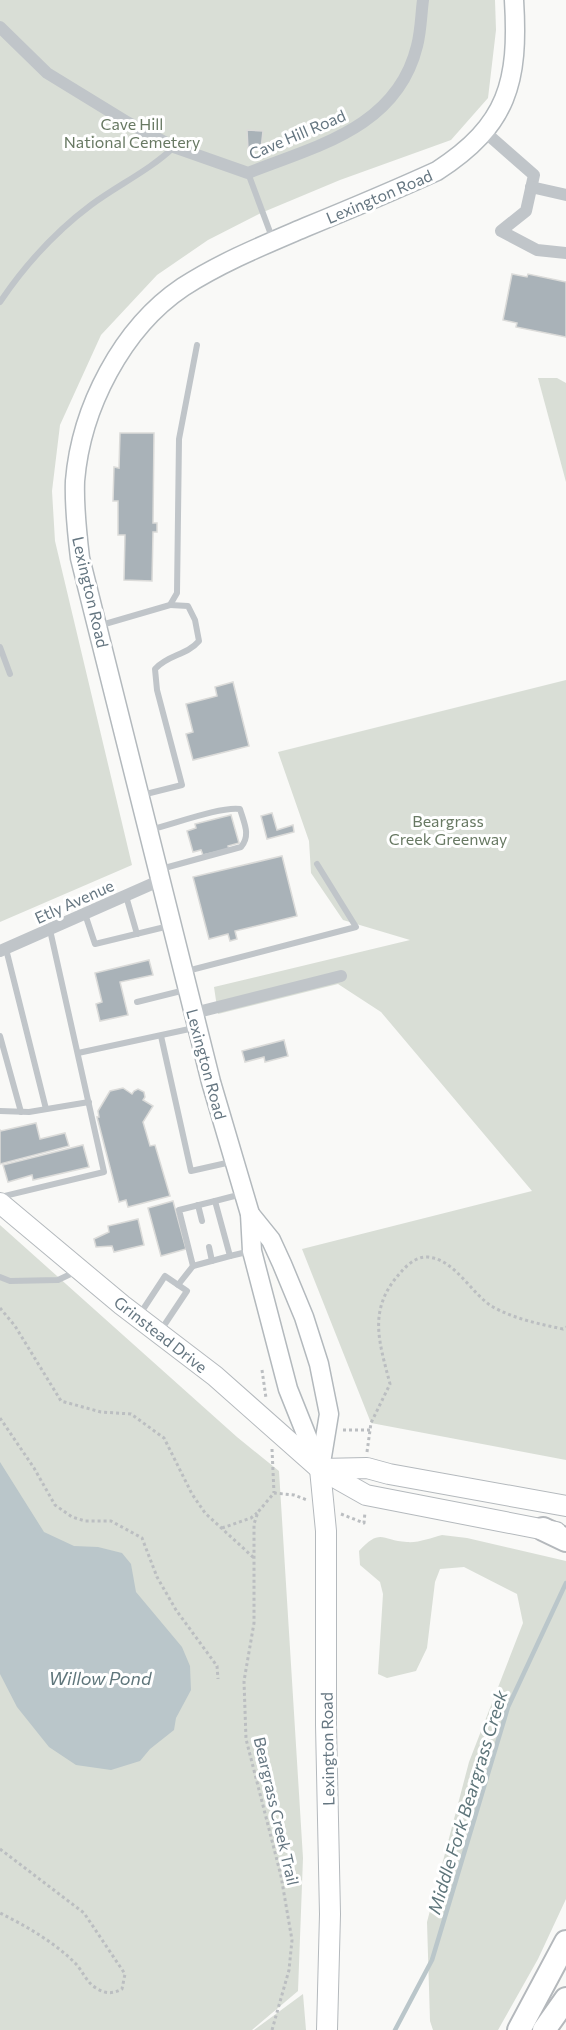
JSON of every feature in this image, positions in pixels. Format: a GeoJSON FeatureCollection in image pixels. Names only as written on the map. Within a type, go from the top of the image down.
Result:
{"type":"FeatureCollection","features":[{"type":"Feature","properties":{"kind":"highway"},"geometry":{"type":"LineString","coordinates":[[543,1529],[566,1540]]}},
{"type":"Feature","properties":{"kind":"highway"},"geometry":{"type":"LineString","coordinates":[[519,2030],[566,1942]]}},
{"type":"Feature","properties":{"kind":"highway"},"geometry":{"type":"LineString","coordinates":[[544,2030],[566,1999]]}},
{"type":"Feature","properties":{"kind":"main road","name":"Lexington Road"},"geometry":{"type":"LineString","coordinates":[[320,1468],[288,1389],[252,1251],[250,1214],[196,1020],[80,558],[75,514],[75,481],[90,416],[101,390],[118,357],[159,307],[182,288],[224,263],[436,171],[461,156],[485,132],[496,116],[508,90],[514,52],[514,0]]}},
{"type":"Feature","properties":{"kind":"main road","name":"Grinstead Drive"},"geometry":{"type":"LineString","coordinates":[[0,1203],[79,1270],[215,1376],[320,1468],[366,1495],[566,1534]]}},
{"type":"Feature","properties":{"kind":"main road","name":"Lexington Road"},"geometry":{"type":"LineString","coordinates":[[250,1214],[271,1240],[301,1308],[319,1364],[329,1414],[320,1468],[326,1531],[326,1725],[330,1897],[327,2030]]}},
{"type":"Feature","properties":{"kind":"main road"},"geometry":{"type":"LineString","coordinates":[[320,1468],[367,1467],[566,1506]]}},
{"type":"Feature","properties":{"kind":"street","name":"Cave Hill Road"},"geometry":{"type":"LineString","coordinates":[[0,27],[47,73],[128,122],[174,147],[248,173],[356,128],[377,113],[397,90],[411,65],[418,45],[423,0]]}},
{"type":"Feature","properties":{"kind":"street"},"geometry":{"type":"LineString","coordinates":[[485,132],[534,175],[526,211],[501,231],[537,250],[566,253]]}},
{"type":"Feature","properties":{"kind":"street"},"geometry":{"type":"LineString","coordinates":[[531,187],[566,195]]}},
{"type":"Feature","properties":{"kind":"street","name":"Etly Avenue"},"geometry":{"type":"LineString","coordinates":[[3,950],[126,896],[160,875]]}},
{"type":"Feature","properties":{"kind":"street"},"geometry":{"type":"LineString","coordinates":[[196,1020],[341,976]]}},
{"type":"Feature","properties":{"kind":"lane"},"geometry":{"type":"LineString","coordinates":[[0,302],[18,276],[62,229],[91,205],[162,158],[174,147]]}},
{"type":"Feature","properties":{"kind":"lane"},"geometry":{"type":"LineString","coordinates":[[248,173],[273,241]]}},
{"type":"Feature","properties":{"kind":"lane"},"geometry":{"type":"LineString","coordinates":[[170,605],[177,593],[179,439],[197,345]]}},
{"type":"Feature","properties":{"kind":"lane"},"geometry":{"type":"LineString","coordinates":[[97,626],[170,605],[188,606],[195,620],[200,640],[191,650],[164,660],[155,669],[157,690],[182,785],[140,796]]}},
{"type":"Feature","properties":{"kind":"lane"},"geometry":{"type":"LineString","coordinates":[[0,647],[10,674]]}},
{"type":"Feature","properties":{"kind":"lane"},"geometry":{"type":"LineString","coordinates":[[149,830],[235,808],[240,809],[247,834],[242,847],[160,875]]}},
{"type":"Feature","properties":{"kind":"lane"},"geometry":{"type":"LineString","coordinates":[[137,1002],[186,981],[356,927],[317,864]]}},
{"type":"Feature","properties":{"kind":"lane"},"geometry":{"type":"LineString","coordinates":[[126,896],[137,934]]}},
{"type":"Feature","properties":{"kind":"lane"},"geometry":{"type":"LineString","coordinates":[[85,914],[95,944],[172,925]]}},
{"type":"Feature","properties":{"kind":"lane"},"geometry":{"type":"LineString","coordinates":[[0,1197],[104,1172],[50,930]]}},
{"type":"Feature","properties":{"kind":"lane"},"geometry":{"type":"LineString","coordinates":[[3,950],[46,1109]]}},
{"type":"Feature","properties":{"kind":"lane"},"geometry":{"type":"LineString","coordinates":[[78,1053],[161,1036],[196,1020]]}},
{"type":"Feature","properties":{"kind":"lane"},"geometry":{"type":"LineString","coordinates":[[0,1036],[21,1112]]}},
{"type":"Feature","properties":{"kind":"lane"},"geometry":{"type":"LineString","coordinates":[[161,1036],[191,1170],[234,1162]]}},
{"type":"Feature","properties":{"kind":"lane"},"geometry":{"type":"LineString","coordinates":[[0,1112],[21,1112],[89,1102]]}},
{"type":"Feature","properties":{"kind":"lane"},"geometry":{"type":"LineString","coordinates":[[193,1266],[179,1210],[243,1194]]}},
{"type":"Feature","properties":{"kind":"lane"},"geometry":{"type":"LineString","coordinates":[[215,1201],[230,1256]]}},
{"type":"Feature","properties":{"kind":"lane"},"geometry":{"type":"LineString","coordinates":[[198,1205],[202,1221]]}},
{"type":"Feature","properties":{"kind":"lane"},"geometry":{"type":"LineString","coordinates":[[209,1247],[212,1261]]}},
{"type":"Feature","properties":{"kind":"lane"},"geometry":{"type":"LineString","coordinates":[[178,1285],[193,1266],[252,1251]]}},
{"type":"Feature","properties":{"kind":"lane"},"geometry":{"type":"LineString","coordinates":[[0,1277],[10,1281],[58,1280],[79,1270]]}},
{"type":"Feature","properties":{"kind":"lane"},"geometry":{"type":"LineString","coordinates":[[138,1317],[165,1276],[187,1291],[159,1334]]}},
{"type":"Feature","properties":{"kind":"path"},"geometry":{"type":"LineString","coordinates":[[367,1455],[371,1423],[390,1384],[379,1342],[377,1324],[379,1307],[392,1282],[410,1262],[427,1257],[447,1265],[492,1306],[526,1321],[563,1329],[566,1327]]}},
{"type":"Feature","properties":{"kind":"path"},"geometry":{"type":"LineString","coordinates":[[0,1308],[15,1326],[61,1401],[101,1412],[131,1414],[164,1437],[192,1494],[205,1513],[254,1558]]}},
{"type":"Feature","properties":{"kind":"path"},"geometry":{"type":"LineString","coordinates":[[0,1418],[34,1468],[55,1505],[72,1517],[85,1521],[111,1521],[142,1538],[157,1577],[176,1610],[217,1666],[218,1679]]}},
{"type":"Feature","properties":{"kind":"path"},"geometry":{"type":"LineString","coordinates":[[343,1431],[370,1430]]}},
{"type":"Feature","properties":{"kind":"path"},"geometry":{"type":"LineString","coordinates":[[221,1528],[251,1518],[258,1512],[274,1492],[274,1465]]}},
{"type":"Feature","properties":{"kind":"path"},"geometry":{"type":"LineString","coordinates":[[274,1492],[294,1495]]}},
{"type":"Feature","properties":{"kind":"path","name":"Beargrass Creek Trail"},"geometry":{"type":"LineString","coordinates":[[258,1512],[254,1524],[254,1623],[244,1681],[246,1739],[281,1876],[292,1940],[290,1970],[272,2030]]}},
{"type":"Feature","properties":{"kind":"path"},"geometry":{"type":"LineString","coordinates":[[0,1849],[84,1913],[125,1974],[122,1989],[107,1993],[96,1988],[87,1981],[74,1962],[55,1946],[0,1912]]}},
{"type":"Feature","properties":{"kind":"green space","name":"Cave Hill National Cemetery"},"geometry":{"type":"Polygon","coordinates":[[[0,0],[495,0],[496,30],[488,98],[451,140],[340,180],[261,213],[208,240],[157,275],[101,335],[60,425],[52,491],[55,541],[132,865],[0,922],[0,0]]]}},
{"type":"Feature","properties":{"kind":"green space"},"geometry":{"type":"Polygon","coordinates":[[[538,378],[557,378],[566,383],[566,482],[538,378]]]}},
{"type":"Feature","properties":{"kind":"green space","name":"Beargrass Creek Greenway"},"geometry":{"type":"Polygon","coordinates":[[[566,680],[566,1460],[371,1423],[302,1249],[532,1191],[381,1012],[338,984],[218,1014],[214,987],[410,940],[343,920],[311,873],[309,841],[278,752],[566,680]]]}},
{"type":"Feature","properties":{"kind":"green space"},"geometry":{"type":"Polygon","coordinates":[[[0,1225],[237,1437],[279,1471],[303,1858],[298,1991],[252,2030],[0,2030],[0,1225]]]}},
{"type":"Feature","properties":{"kind":"green space"},"geometry":{"type":"Polygon","coordinates":[[[442,1535],[467,1538],[566,1561],[566,1899],[538,1959],[498,2030],[433,2030],[430,2021],[427,1922],[469,1762],[523,1623],[517,1594],[464,1567],[440,1569],[435,1582],[427,1648],[416,1671],[387,1678],[378,1674],[383,1594],[380,1582],[360,1565],[359,1551],[377,1537],[411,1542],[442,1535]]]}},
{"type":"Feature","properties":{"kind":"green space"},"geometry":{"type":"Polygon","coordinates":[[[303,1994],[306,2030],[254,2030],[303,1994]]]}},
{"type":"Feature","properties":{"kind":"water","name":"Willow Pond"},"geometry":{"type":"Polygon","coordinates":[[[0,1462],[44,1532],[74,1546],[98,1547],[122,1553],[131,1564],[136,1592],[182,1647],[190,1666],[191,1690],[176,1718],[174,1730],[150,1749],[140,1761],[111,1770],[76,1765],[49,1747],[17,1707],[0,1674],[0,1462]]]}},
{"type":"Feature","properties":{"kind":"building"},"geometry":{"type":"Polygon","coordinates":[[[247,130],[263,131],[261,149],[248,149],[247,130]]]}},
{"type":"Feature","properties":{"kind":"building"},"geometry":{"type":"Polygon","coordinates":[[[512,274],[527,277],[528,274],[566,282],[566,337],[516,327],[517,323],[503,320],[512,274]]]}},
{"type":"Feature","properties":{"kind":"building"},"geometry":{"type":"Polygon","coordinates":[[[120,433],[154,433],[153,523],[157,523],[157,532],[153,532],[152,581],[124,580],[125,535],[118,535],[118,501],[113,501],[114,467],[119,468],[120,433]]]}},
{"type":"Feature","properties":{"kind":"building"},"geometry":{"type":"Polygon","coordinates":[[[233,682],[249,746],[193,760],[186,734],[193,732],[186,704],[217,696],[215,687],[233,682]]]}},
{"type":"Feature","properties":{"kind":"building"},"geometry":{"type":"Polygon","coordinates":[[[272,813],[277,830],[293,825],[294,832],[267,839],[261,816],[272,813]]]}},
{"type":"Feature","properties":{"kind":"building"},"geometry":{"type":"Polygon","coordinates":[[[231,815],[239,843],[228,846],[229,849],[203,855],[201,850],[193,852],[187,831],[196,828],[195,824],[231,815]]]}},
{"type":"Feature","properties":{"kind":"building"},"geometry":{"type":"Polygon","coordinates":[[[282,856],[297,916],[235,931],[237,939],[230,941],[228,934],[209,939],[193,877],[282,856]]]}},
{"type":"Feature","properties":{"kind":"building"},"geometry":{"type":"Polygon","coordinates":[[[149,960],[153,975],[120,982],[128,1015],[100,1021],[96,1004],[102,1002],[95,973],[149,960]]]}},
{"type":"Feature","properties":{"kind":"building"},"geometry":{"type":"Polygon","coordinates":[[[284,1040],[288,1056],[265,1062],[264,1057],[245,1062],[242,1051],[284,1040]]]}},
{"type":"Feature","properties":{"kind":"building"},"geometry":{"type":"Polygon","coordinates":[[[123,1088],[132,1094],[138,1089],[144,1092],[143,1100],[153,1106],[143,1122],[150,1146],[155,1145],[170,1196],[128,1207],[126,1200],[119,1202],[97,1117],[110,1091],[123,1088]]]}},
{"type":"Feature","properties":{"kind":"building"},"geometry":{"type":"Polygon","coordinates":[[[36,1123],[40,1139],[65,1133],[69,1146],[0,1164],[0,1130],[36,1123]]]}},
{"type":"Feature","properties":{"kind":"building"},"geometry":{"type":"Polygon","coordinates":[[[83,1145],[89,1167],[33,1180],[32,1175],[8,1182],[3,1165],[83,1145]]]}},
{"type":"Feature","properties":{"kind":"building"},"geometry":{"type":"Polygon","coordinates":[[[173,1201],[186,1249],[161,1256],[148,1208],[173,1201]]]}},
{"type":"Feature","properties":{"kind":"building"},"geometry":{"type":"Polygon","coordinates":[[[138,1219],[144,1245],[114,1252],[112,1246],[96,1247],[94,1239],[109,1232],[108,1226],[138,1219]]]}},
{"type":"Feature","properties":{"kind":"waterway","name":"Middle Fork Beargrass Creek"},"geometry":{"type":"LineString","coordinates":[[395,2030],[432,1960],[508,1707],[566,1583]]}}]}
